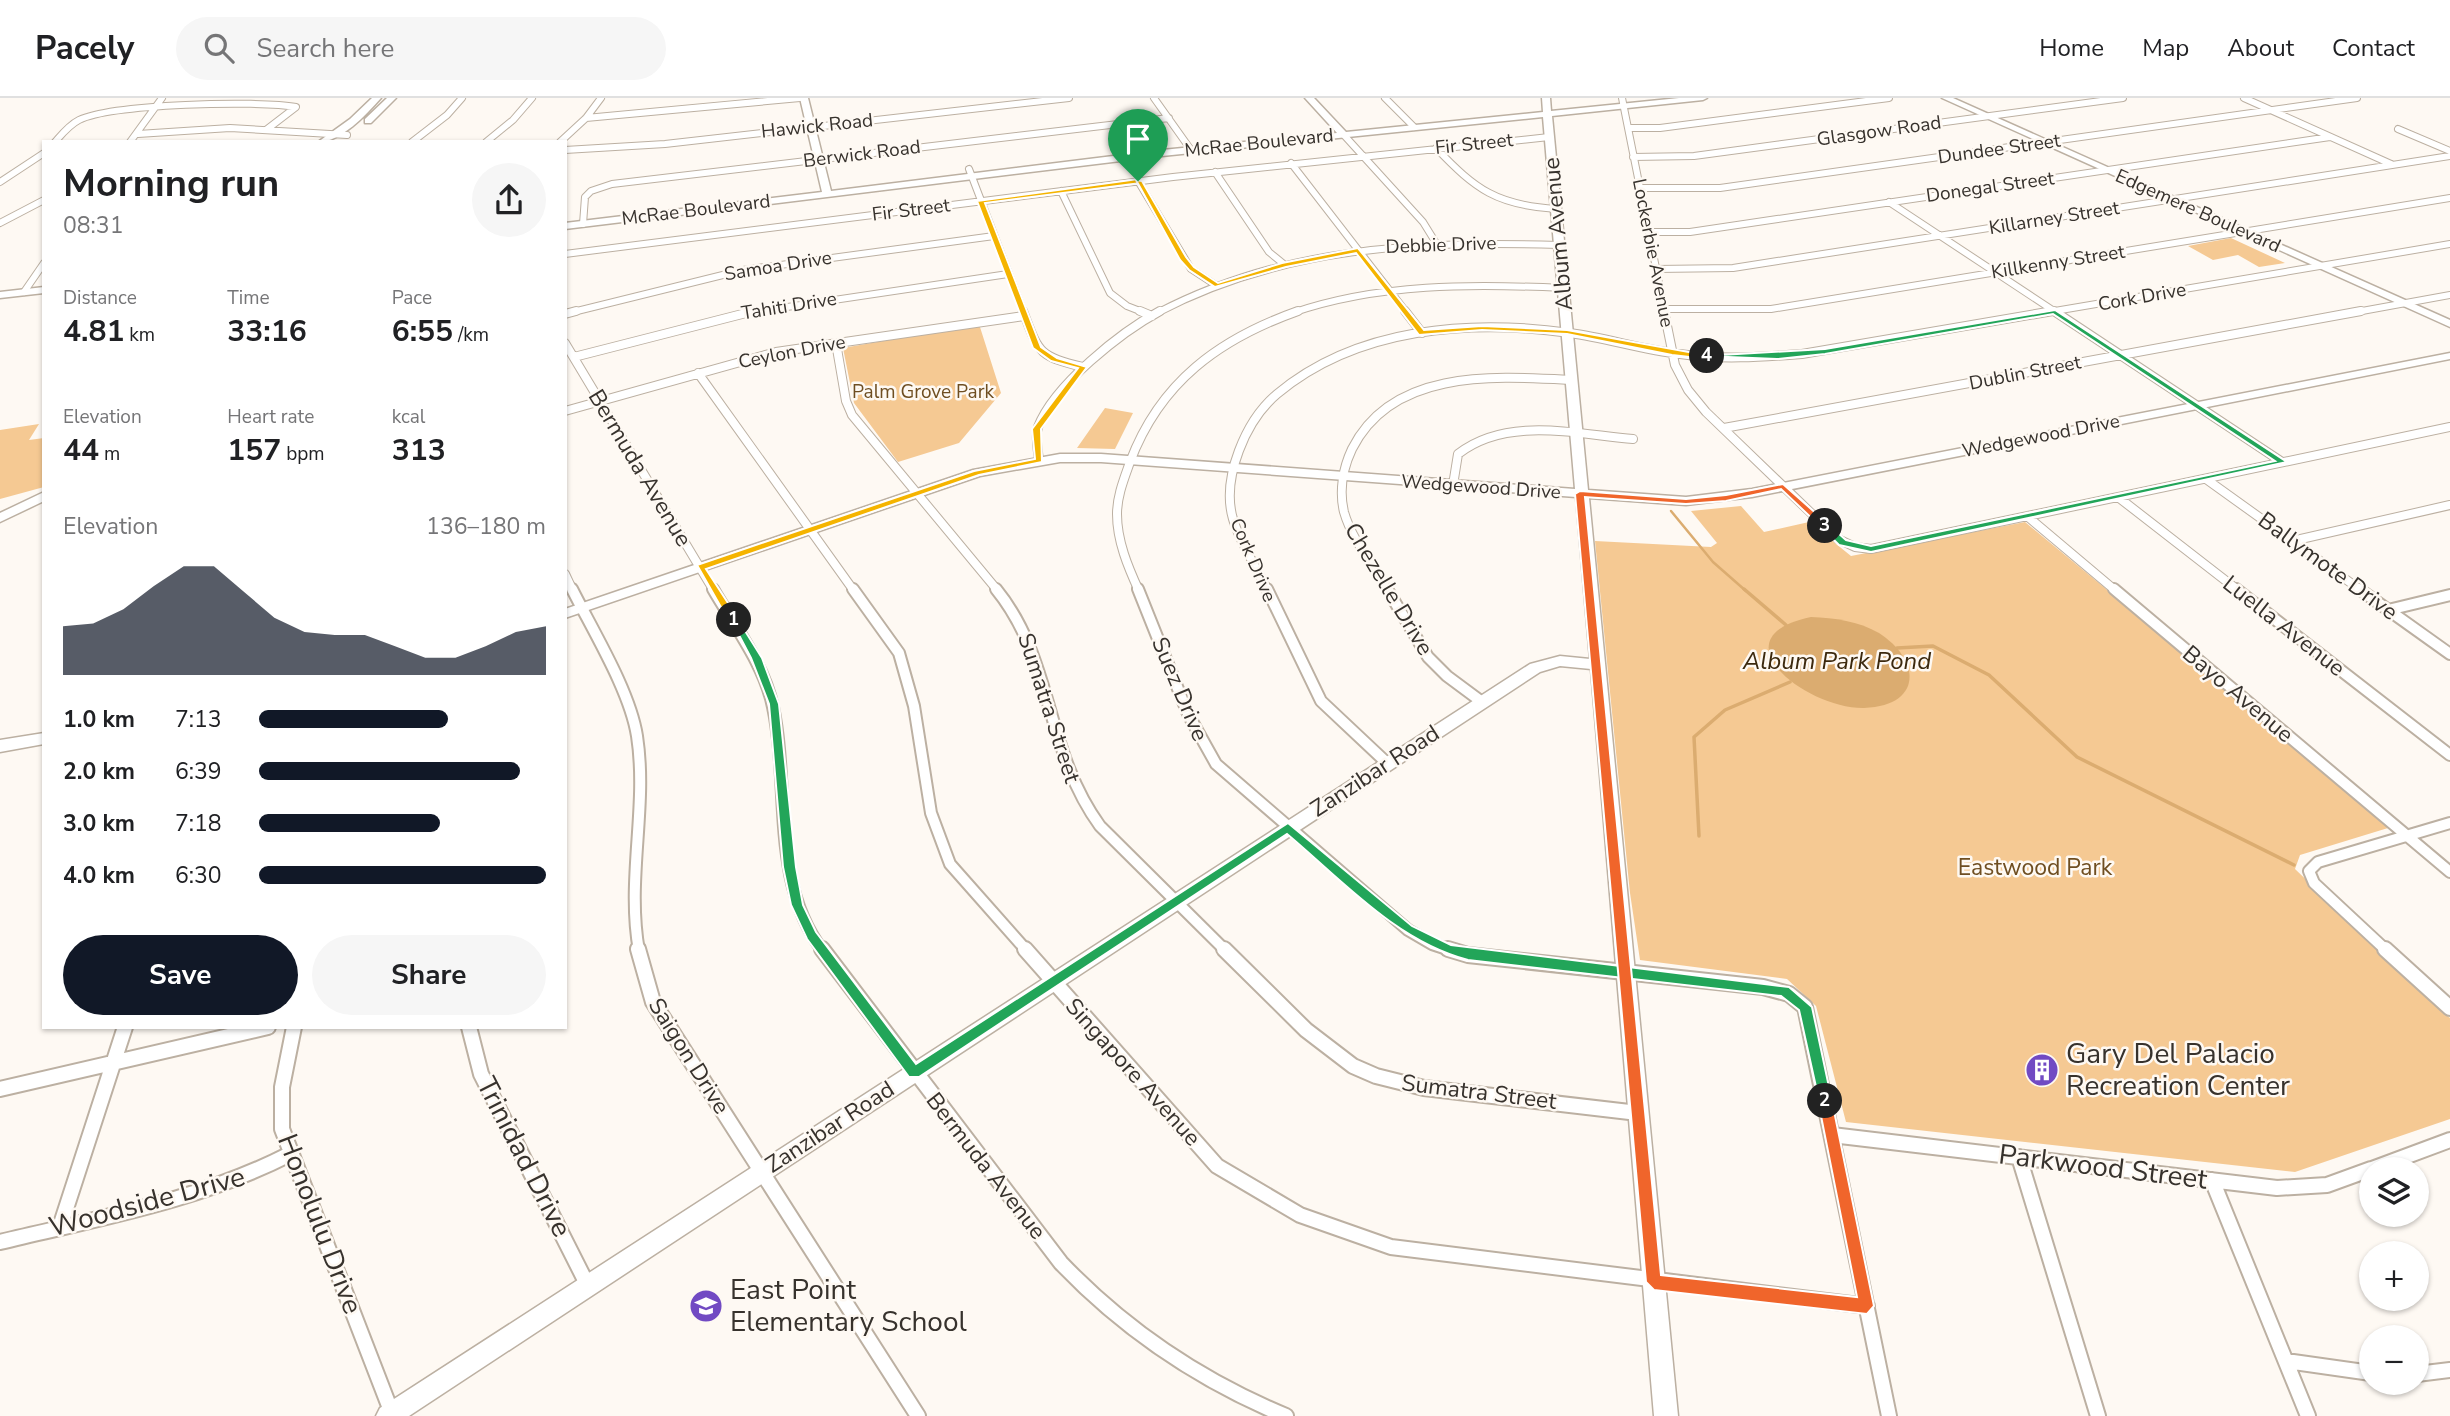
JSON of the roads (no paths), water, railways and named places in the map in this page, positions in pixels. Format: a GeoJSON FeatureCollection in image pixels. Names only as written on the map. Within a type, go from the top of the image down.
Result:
{"type":"FeatureCollection","features":[{"type":"Feature","properties":{"kind":"street"},"geometry":{"type":"LineString","coordinates":[[132,140],[162,98]]}},
{"type":"Feature","properties":{"kind":"street"},"geometry":{"type":"LineString","coordinates":[[335,138],[377,98]]}},
{"type":"Feature","properties":{"kind":"street"},"geometry":{"type":"LineString","coordinates":[[138,134],[215,128],[266,130],[335,138],[347,135],[375,116],[392,98]]}},
{"type":"Feature","properties":{"kind":"street"},"geometry":{"type":"LineString","coordinates":[[415,140],[447,115],[462,98]]}},
{"type":"Feature","properties":{"kind":"street"},"geometry":{"type":"LineString","coordinates":[[488,140],[513,120],[532,98]]}},
{"type":"Feature","properties":{"kind":"street"},"geometry":{"type":"LineString","coordinates":[[562,140],[586,118],[601,98]]}},
{"type":"Feature","properties":{"kind":"street"},"geometry":{"type":"LineString","coordinates":[[586,118],[802,98],[826,190]]}},
{"type":"Feature","properties":{"kind":"street","name":"Hawick Road"},"geometry":{"type":"LineString","coordinates":[[567,150],[605,150],[1069,98]]}},
{"type":"Feature","properties":{"kind":"street"},"geometry":{"type":"LineString","coordinates":[[1154,98],[1188,146]]}},
{"type":"Feature","properties":{"kind":"street"},"geometry":{"type":"LineString","coordinates":[[1309,98],[1423,222],[1436,243]]}},
{"type":"Feature","properties":{"kind":"street"},"geometry":{"type":"LineString","coordinates":[[1385,98],[1411,124]]}},
{"type":"Feature","properties":{"kind":"street","name":"McRae Boulevard"},"geometry":{"type":"LineString","coordinates":[[1622,101],[1634,98]]}},
{"type":"Feature","properties":{"kind":"street","name":"McRae Boulevard"},"geometry":{"type":"LineString","coordinates":[[567,225],[583,220],[1188,146],[1473,118],[1547,106],[1703,98]]}},
{"type":"Feature","properties":{"kind":"street"},"geometry":{"type":"LineString","coordinates":[[1629,128],[1660,128],[1889,98]]}},
{"type":"Feature","properties":{"kind":"street","name":"Edgemere Boulevard"},"geometry":{"type":"LineString","coordinates":[[1947,98],[2450,324]]}},
{"type":"Feature","properties":{"kind":"street","name":"Glasgow Road"},"geometry":{"type":"LineString","coordinates":[[1633,157],[1685,157],[2123,98]]}},
{"type":"Feature","properties":{"kind":"street"},"geometry":{"type":"LineString","coordinates":[[2244,98],[2393,165]]}},
{"type":"Feature","properties":{"kind":"street","name":"Dundee Street"},"geometry":{"type":"LineString","coordinates":[[1640,188],[1720,188],[2357,98]]}},
{"type":"Feature","properties":{"kind":"street","name":"Lockerbie Avenue"},"geometry":{"type":"LineString","coordinates":[[1622,101],[1678,374],[1688,391],[1724,428],[1838,539],[1850,546],[1871,549],[2027,516]]}},
{"type":"Feature","properties":{"kind":"street"},"geometry":{"type":"LineString","coordinates":[[57,140],[73,123],[82,118],[155,108],[235,102],[293,104],[296,109],[266,130]]}},
{"type":"Feature","properties":{"kind":"street","name":"Album Avenue"},"geometry":{"type":"LineString","coordinates":[[1547,106],[1580,494],[1666,1416]]}},
{"type":"Feature","properties":{"kind":"street","name":"Berwick Road"},"geometry":{"type":"LineString","coordinates":[[583,220],[587,194],[612,184],[1169,118]]}},
{"type":"Feature","properties":{"kind":"street"},"geometry":{"type":"LineString","coordinates":[[2398,129],[2450,151]]}},
{"type":"Feature","properties":{"kind":"street","name":"Fir Street"},"geometry":{"type":"LineString","coordinates":[[567,254],[1138,181],[1549,137]]}},
{"type":"Feature","properties":{"kind":"street","name":"Donegal Street"},"geometry":{"type":"LineString","coordinates":[[1649,232],[1690,232],[2330,137]]}},
{"type":"Feature","properties":{"kind":"street"},"geometry":{"type":"LineString","coordinates":[[1436,148],[1485,196],[1517,206],[1556,209]]}},
{"type":"Feature","properties":{"kind":"street"},"geometry":{"type":"LineString","coordinates":[[0,181],[42,154]]}},
{"type":"Feature","properties":{"kind":"street","name":"Killarney Street"},"geometry":{"type":"LineString","coordinates":[[1657,269],[1722,270],[2450,156]]}},
{"type":"Feature","properties":{"kind":"street"},"geometry":{"type":"LineString","coordinates":[[1291,163],[1422,333]]}},
{"type":"Feature","properties":{"kind":"street"},"geometry":{"type":"LineString","coordinates":[[1215,172],[1269,252],[1284,265]]}},
{"type":"Feature","properties":{"kind":"street"},"geometry":{"type":"LineString","coordinates":[[970,173],[1024,316],[1041,352],[1054,359],[1083,367]]}},
{"type":"Feature","properties":{"kind":"street"},"geometry":{"type":"LineString","coordinates":[[1138,181],[1183,258],[1192,269],[1217,286]]}},
{"type":"Feature","properties":{"kind":"street"},"geometry":{"type":"LineString","coordinates":[[1061,191],[1111,293],[1127,306],[1152,316]]}},
{"type":"Feature","properties":{"kind":"street","name":"Killkenny Street"},"geometry":{"type":"LineString","coordinates":[[1665,309],[1771,309],[2450,198]]}},
{"type":"Feature","properties":{"kind":"street"},"geometry":{"type":"LineString","coordinates":[[0,223],[42,201]]}},
{"type":"Feature","properties":{"kind":"street"},"geometry":{"type":"LineString","coordinates":[[1889,202],[2282,462]]}},
{"type":"Feature","properties":{"kind":"street","name":"McRae Boulevard"},"geometry":{"type":"LineString","coordinates":[[567,218],[583,220]]}},
{"type":"Feature","properties":{"kind":"street","name":"Samoa Drive"},"geometry":{"type":"LineString","coordinates":[[567,313],[743,270],[994,236]]}},
{"type":"Feature","properties":{"kind":"street","name":"Debbie Drive"},"geometry":{"type":"LineString","coordinates":[[1039,460],[1037,429],[1083,367],[1111,342],[1152,316],[1217,286],[1284,265],[1358,250],[1436,243],[1559,244]]}},
{"type":"Feature","properties":{"kind":"street","name":"Cork Drive"},"geometry":{"type":"LineString","coordinates":[[1388,764],[1326,708],[1299,662],[1233,519],[1231,500],[1237,468],[1250,426],[1266,404],[1291,382],[1321,363],[1354,350],[1422,333],[1482,328],[1567,332],[1672,353],[1750,357],[1802,354],[2450,244]]}},
{"type":"Feature","properties":{"kind":"street"},"geometry":{"type":"LineString","coordinates":[[27,288],[42,266]]}},
{"type":"Feature","properties":{"kind":"street","name":"Tahiti Drive"},"geometry":{"type":"LineString","coordinates":[[574,357],[767,308],[1008,274]]}},
{"type":"Feature","properties":{"kind":"street"},"geometry":{"type":"LineString","coordinates":[[0,295],[42,283]]}},
{"type":"Feature","properties":{"kind":"street","name":"Suez Drive"},"geometry":{"type":"LineString","coordinates":[[1563,288],[1481,284],[1390,290],[1340,299],[1291,314],[1223,345],[1192,367],[1157,404],[1130,460],[1117,506],[1118,530],[1195,732],[1222,772],[1382,910],[1432,944],[1468,955],[1756,986],[1784,991],[1799,1000],[1805,1007],[1889,1416]]}},
{"type":"Feature","properties":{"kind":"street"},"geometry":{"type":"LineString","coordinates":[[0,287],[42,290]]}},
{"type":"Feature","properties":{"kind":"street","name":"Dublin Street"},"geometry":{"type":"LineString","coordinates":[[1724,428],[2450,295]]}},
{"type":"Feature","properties":{"kind":"street","name":"Ceylon Drive"},"geometry":{"type":"LineString","coordinates":[[567,410],[767,354],[1024,316]]}},
{"type":"Feature","properties":{"kind":"street","name":"Sumatra Street"},"geometry":{"type":"LineString","coordinates":[[836,343],[846,401],[852,415],[1012,607],[1024,628],[1069,776],[1083,805],[1177,902],[1323,1045],[1353,1066],[1397,1083],[1638,1113]]}},
{"type":"Feature","properties":{"kind":"street","name":"Bermuda Avenue"},"geometry":{"type":"LineString","coordinates":[[567,346],[757,658],[774,704],[791,884],[811,936],[1061,1263],[1093,1299],[1164,1354],[1230,1392],[1286,1416]]}},
{"type":"Feature","properties":{"kind":"street","name":"Wedgewood Drive"},"geometry":{"type":"LineString","coordinates":[[567,613],[984,471],[1039,460],[1070,457],[1130,460],[1686,501],[1726,498],[2450,356]]}},
{"type":"Feature","properties":{"kind":"street","name":"Singapore Avenue"},"geometry":{"type":"LineString","coordinates":[[698,373],[902,662],[911,691],[934,828],[950,864],[1217,1166],[1257,1196],[1345,1236],[1391,1247],[1654,1282],[1867,1306]]}},
{"type":"Feature","properties":{"kind":"street","name":"Chezelle Drive"},"geometry":{"type":"LineString","coordinates":[[1482,702],[1450,678],[1424,652],[1345,516],[1342,500],[1344,477],[1352,442],[1362,426],[1384,408],[1413,393],[1483,378],[1571,380]]}},
{"type":"Feature","properties":{"kind":"street"},"geometry":{"type":"LineString","coordinates":[[2027,516],[2450,427]]}},
{"type":"Feature","properties":{"kind":"street"},"geometry":{"type":"LineString","coordinates":[[1453,485],[1458,454],[1476,440],[1515,432],[1633,439]]}},
{"type":"Feature","properties":{"kind":"street","name":"Ballymote Drive"},"geometry":{"type":"LineString","coordinates":[[2206,478],[2450,654]]}},
{"type":"Feature","properties":{"kind":"street"},"geometry":{"type":"LineString","coordinates":[[0,518],[42,497]]}},
{"type":"Feature","properties":{"kind":"street","name":"Luella Avenue"},"geometry":{"type":"LineString","coordinates":[[2118,497],[2450,755]]}},
{"type":"Feature","properties":{"kind":"street"},"geometry":{"type":"LineString","coordinates":[[2292,541],[2450,505]]}},
{"type":"Feature","properties":{"kind":"street"},"geometry":{"type":"LineString","coordinates":[[0,530],[42,510]]}},
{"type":"Feature","properties":{"kind":"street","name":"Bayo Avenue"},"geometry":{"type":"LineString","coordinates":[[2027,516],[2450,872]]}},
{"type":"Feature","properties":{"kind":"street","name":"Saigon Drive"},"geometry":{"type":"LineString","coordinates":[[567,578],[629,706],[637,736],[636,934],[643,978],[653,1002],[918,1416]]}},
{"type":"Feature","properties":{"kind":"street"},"geometry":{"type":"LineString","coordinates":[[2388,610],[2450,595]]}},
{"type":"Feature","properties":{"kind":"street","name":"Zanzibar Road"},"geometry":{"type":"LineString","coordinates":[[391,1415],[587,1283],[1482,702],[1545,664],[1560,661],[1598,665]]}},
{"type":"Feature","properties":{"kind":"street"},"geometry":{"type":"LineString","coordinates":[[0,746],[42,738]]}},
{"type":"Feature","properties":{"kind":"street"},"geometry":{"type":"LineString","coordinates":[[2450,823],[2318,862],[2310,867],[2311,878],[2450,1008]]}},
{"type":"Feature","properties":{"kind":"street"},"geometry":{"type":"LineString","coordinates":[[60,1227],[124,1029]]}},
{"type":"Feature","properties":{"kind":"street"},"geometry":{"type":"LineString","coordinates":[[0,1089],[259,1029]]}},
{"type":"Feature","properties":{"kind":"street","name":"Honolulu Drive"},"geometry":{"type":"LineString","coordinates":[[294,1029],[280,1108],[282,1129],[391,1415]]}},
{"type":"Feature","properties":{"kind":"street","name":"Trinidad Drive"},"geometry":{"type":"LineString","coordinates":[[470,1029],[481,1074],[587,1283]]}},
{"type":"Feature","properties":{"kind":"street","name":"Parkwood Street"},"geometry":{"type":"LineString","coordinates":[[1832,1135],[2212,1180],[2305,1188],[2337,1182],[2359,1174]]}},
{"type":"Feature","properties":{"kind":"street","name":"Parkwood Street"},"geometry":{"type":"LineString","coordinates":[[2404,1157],[2450,1140]]}},
{"type":"Feature","properties":{"kind":"street","name":"Woodside Drive"},"geometry":{"type":"LineString","coordinates":[[0,1242],[213,1190],[261,1171],[290,1154]]}},
{"type":"Feature","properties":{"kind":"street"},"geometry":{"type":"LineString","coordinates":[[2019,1157],[2098,1416]]}},
{"type":"Feature","properties":{"kind":"street"},"geometry":{"type":"LineString","coordinates":[[2212,1180],[2308,1416]]}},
{"type":"Feature","properties":{"kind":"street"},"geometry":{"type":"LineString","coordinates":[[2286,1361],[2359,1371]]}},
{"type":"Feature","properties":{"kind":"street"},"geometry":{"type":"LineString","coordinates":[[2429,1373],[2450,1370]]}},
{"type":"Feature","properties":{"kind":"water","name":"Album Park Pond"},"geometry":{"type":"Polygon","coordinates":[[[1811,617],[1846,621],[1879,633],[1903,656],[1909,680],[1906,691],[1897,699],[1883,705],[1864,708],[1841,705],[1796,685],[1779,670],[1770,655],[1770,640],[1783,627],[1811,617]]]}},
{"type":"Feature","properties":{"kind":"waterway"},"geometry":{"type":"LineString","coordinates":[[1671,511],[1713,562],[1746,591]]}},
{"type":"Feature","properties":{"kind":"waterway"},"geometry":{"type":"LineString","coordinates":[[1744,589],[1786,625]]}},
{"type":"Feature","properties":{"kind":"waterway"},"geometry":{"type":"LineString","coordinates":[[1897,648],[1933,646],[1989,675],[2077,757],[2294,865]]}},
{"type":"Feature","properties":{"kind":"waterway"},"geometry":{"type":"LineString","coordinates":[[1699,836],[1694,737],[1725,710],[1790,682]]}},
{"type":"Feature","properties":{"kind":"place","name":"Gary Del Palacio Recreation Center"},"geometry":{"type":"Point","coordinates":[2042,1070]}},
{"type":"Feature","properties":{"kind":"place","name":"East Point Elementary School"},"geometry":{"type":"Point","coordinates":[706,1306]}},
{"type":"Feature","properties":{"kind":"park label","name":"Palm Grove Park"},"geometry":{"type":"Point","coordinates":[923,392]}},
{"type":"Feature","properties":{"kind":"park label","name":"Eastwood Park"},"geometry":{"type":"Point","coordinates":[2035,867]}}]}
